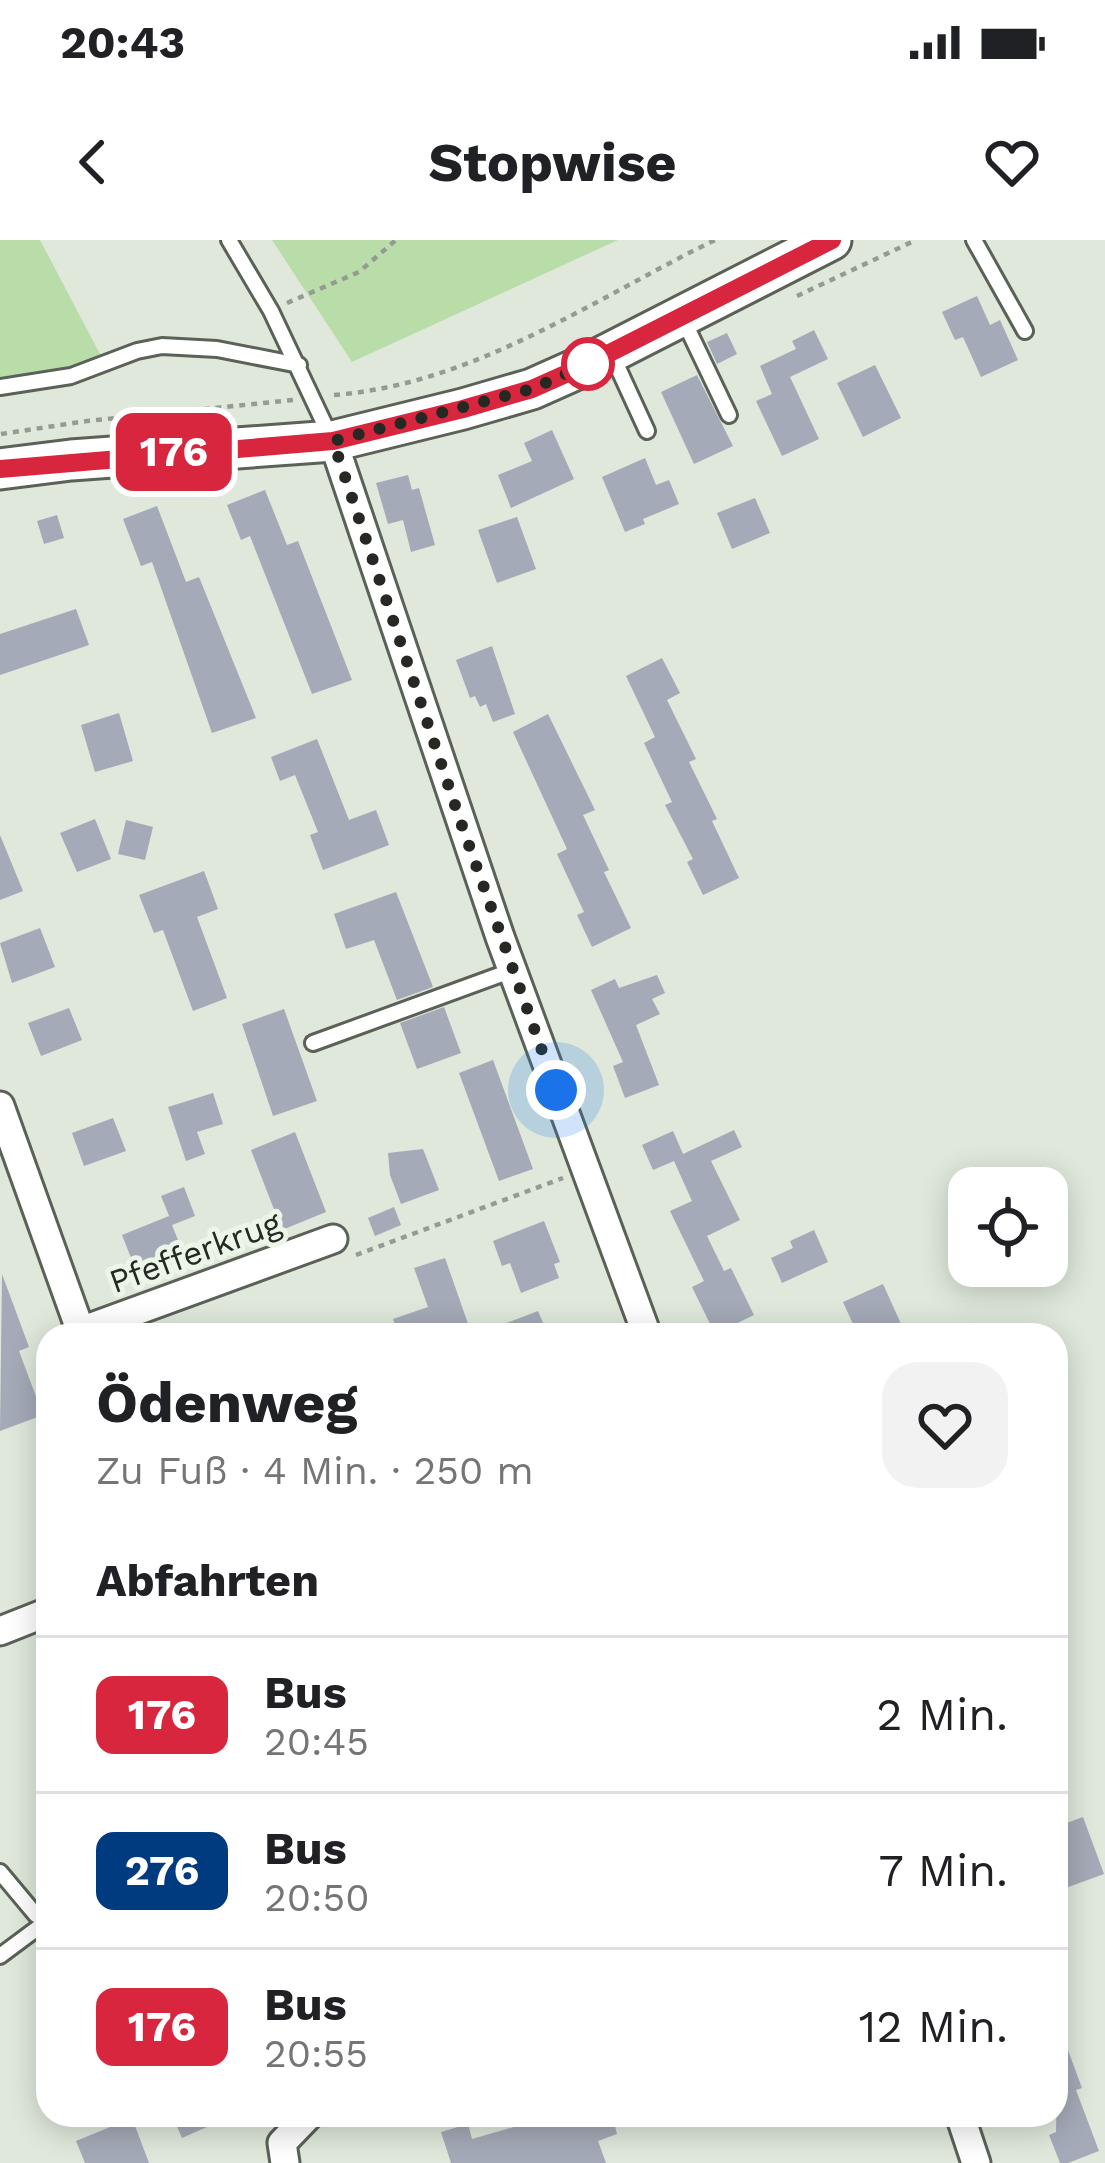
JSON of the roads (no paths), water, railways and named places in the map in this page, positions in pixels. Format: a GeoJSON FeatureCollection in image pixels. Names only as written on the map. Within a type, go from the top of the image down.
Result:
{"type":"FeatureCollection","features":[{"type":"Feature","properties":{"kind":"main road"},"geometry":{"type":"LineString","coordinates":[[0,469],[333,441],[532,389],[832,240]]}},
{"type":"Feature","properties":{"kind":"street"},"geometry":{"type":"LineString","coordinates":[[333,441],[512,970],[643,1323]]}},
{"type":"Feature","properties":{"kind":"street","name":"Pfefferkrug"},"geometry":{"type":"LineString","coordinates":[[0,1106],[78,1323]]}},
{"type":"Feature","properties":{"kind":"street","name":"Pfefferkrug"},"geometry":{"type":"LineString","coordinates":[[109,1323],[333,1239]]}},
{"type":"Feature","properties":{"kind":"street"},"geometry":{"type":"LineString","coordinates":[[0,1631],[36,1617]]}},
{"type":"Feature","properties":{"kind":"street"},"geometry":{"type":"LineString","coordinates":[[285,2163],[282,2143],[297,2127]]}},
{"type":"Feature","properties":{"kind":"street"},"geometry":{"type":"LineString","coordinates":[[963,2127],[976,2163]]}},
{"type":"Feature","properties":{"kind":"lane"},"geometry":{"type":"LineString","coordinates":[[229,240],[299,364],[333,441]]}},
{"type":"Feature","properties":{"kind":"lane"},"geometry":{"type":"LineString","coordinates":[[974,240],[1025,332]]}},
{"type":"Feature","properties":{"kind":"lane"},"geometry":{"type":"LineString","coordinates":[[682,316],[729,415]]}},
{"type":"Feature","properties":{"kind":"lane"},"geometry":{"type":"LineString","coordinates":[[0,387],[71,376],[162,346],[217,349],[299,364]]}},
{"type":"Feature","properties":{"kind":"lane"},"geometry":{"type":"LineString","coordinates":[[611,352],[647,431]]}},
{"type":"Feature","properties":{"kind":"lane"},"geometry":{"type":"LineString","coordinates":[[313,1043],[512,970]]}},
{"type":"Feature","properties":{"kind":"lane"},"geometry":{"type":"LineString","coordinates":[[0,1872],[36,1916]]}},
{"type":"Feature","properties":{"kind":"lane"},"geometry":{"type":"LineString","coordinates":[[0,1956],[36,1929]]}}]}
